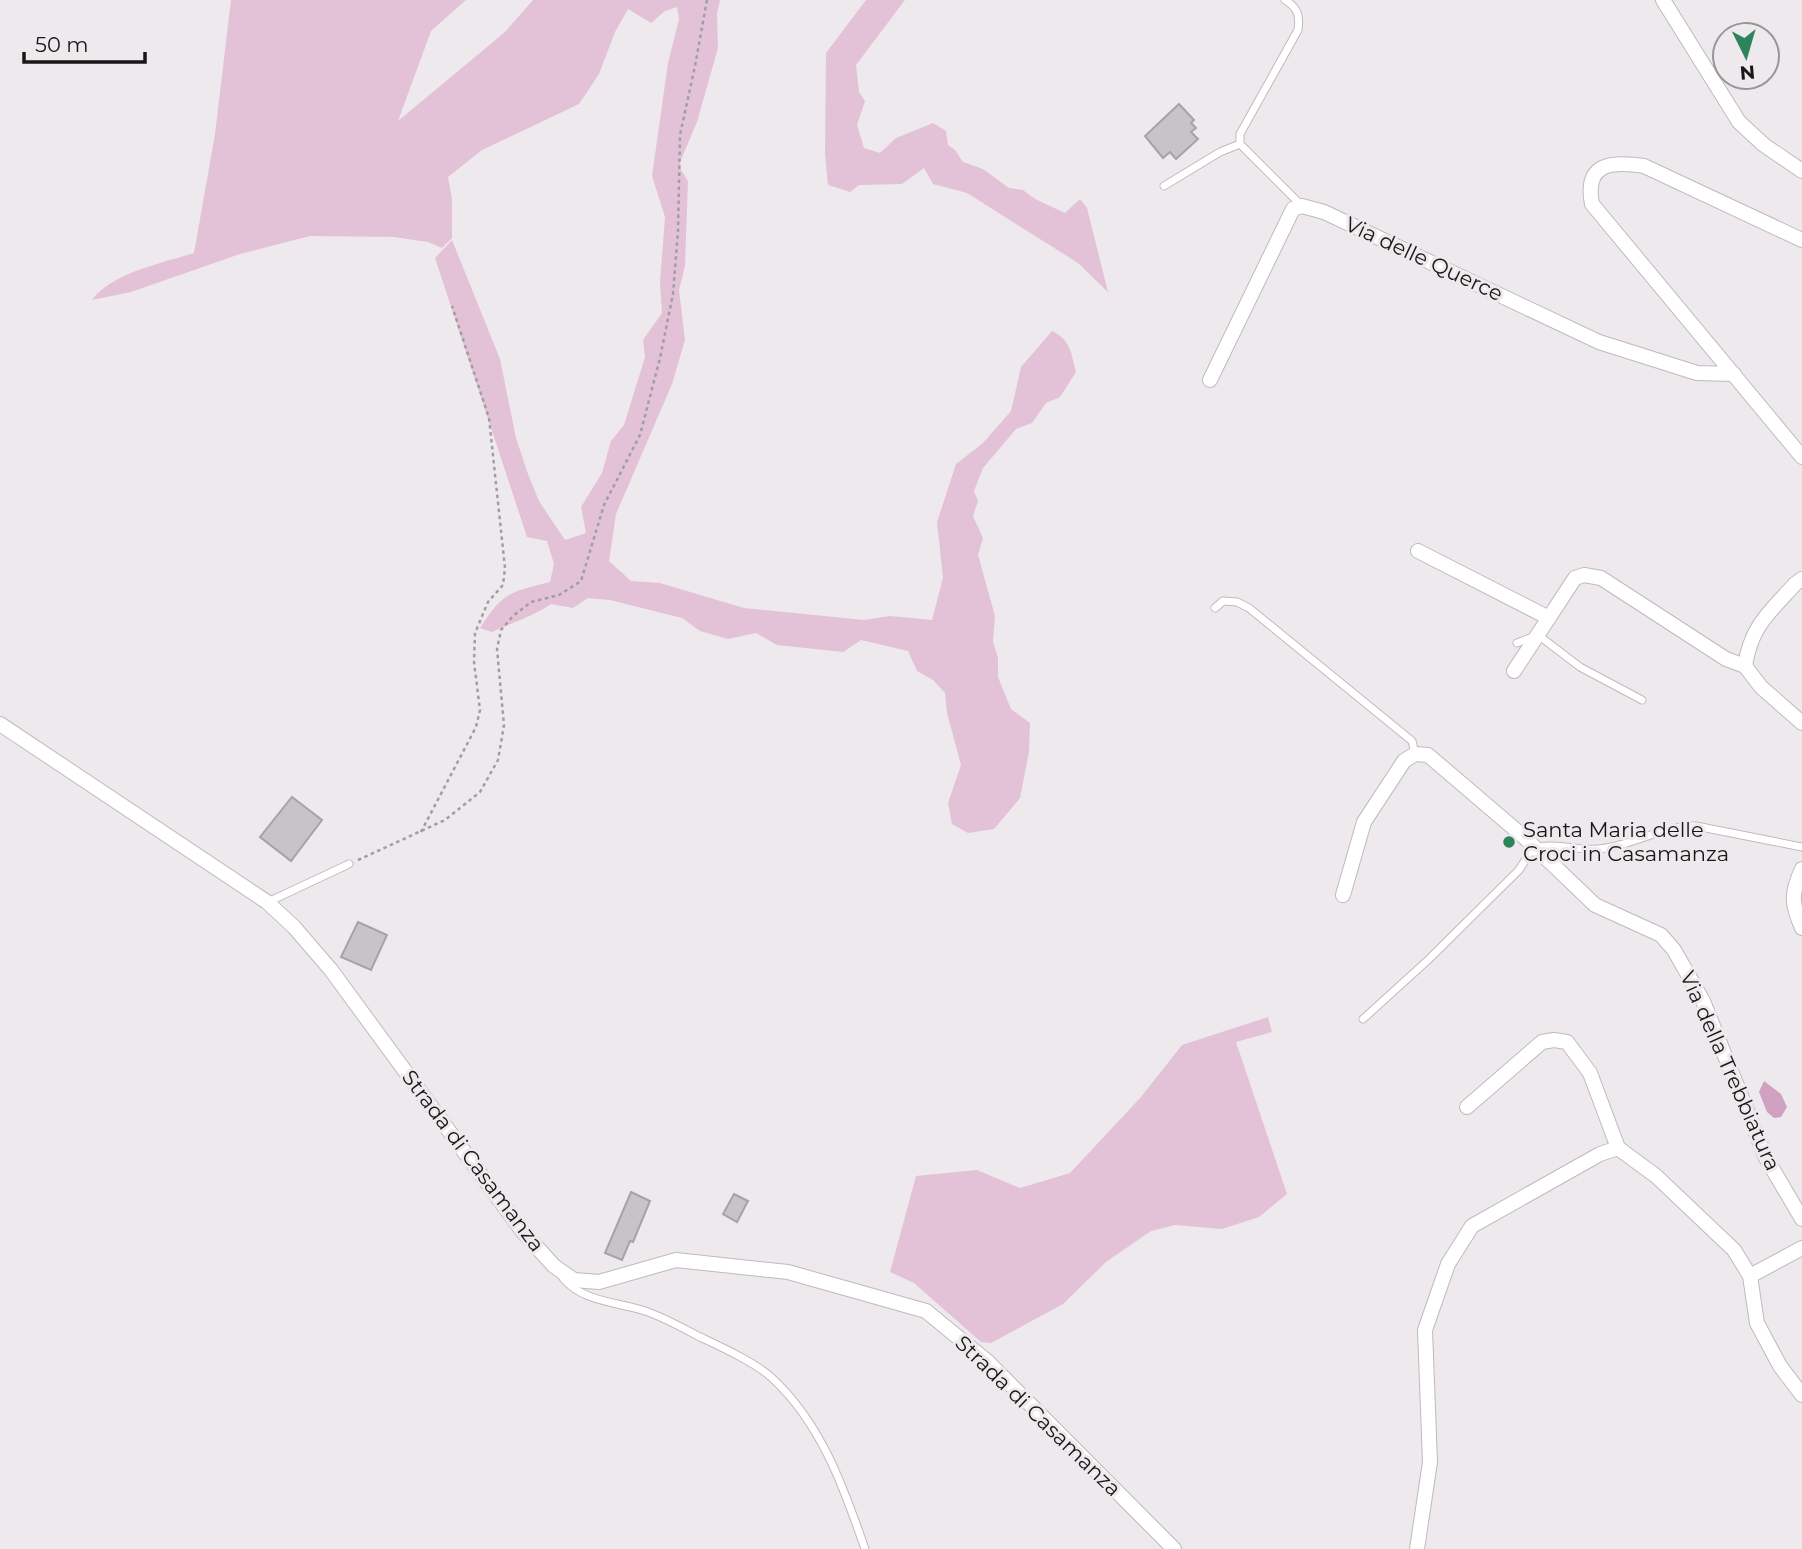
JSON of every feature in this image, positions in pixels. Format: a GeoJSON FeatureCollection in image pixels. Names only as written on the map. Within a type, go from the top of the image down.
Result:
{"type":"FeatureCollection","features":[{"type":"Feature","properties":{"kind":"street"},"geometry":{"type":"LineString","coordinates":[[1663,0],[1739,122],[1764,145],[1802,171]]}},
{"type":"Feature","properties":{"kind":"street"},"geometry":{"type":"LineString","coordinates":[[1802,240],[1644,166],[1607,164],[1593,174],[1589,188],[1592,204],[1802,457]]}},
{"type":"Feature","properties":{"kind":"street"},"geometry":{"type":"LineString","coordinates":[[1210,380],[1293,209],[1302,206]]}},
{"type":"Feature","properties":{"kind":"street","name":"Via delle Querce"},"geometry":{"type":"LineString","coordinates":[[1302,206],[1324,212],[1599,342],[1698,373],[1734,374]]}},
{"type":"Feature","properties":{"kind":"street"},"geometry":{"type":"LineString","coordinates":[[1418,551],[1549,618]]}},
{"type":"Feature","properties":{"kind":"street"},"geometry":{"type":"LineString","coordinates":[[1514,671],[1575,578],[1584,575],[1601,578],[1726,659],[1745,666],[1761,687],[1802,723]]}},
{"type":"Feature","properties":{"kind":"street"},"geometry":{"type":"LineString","coordinates":[[1745,666],[1748,645],[1757,627],[1802,579]]}},
{"type":"Feature","properties":{"kind":"street","name":"Strada di Casamanza"},"geometry":{"type":"LineString","coordinates":[[0,724],[267,902],[294,926],[331,970],[523,1232],[554,1266],[575,1280],[598,1282],[676,1260],[788,1272],[926,1311],[988,1362],[1174,1549]]}},
{"type":"Feature","properties":{"kind":"street"},"geometry":{"type":"LineString","coordinates":[[1343,895],[1364,822],[1404,761],[1415,754]]}},
{"type":"Feature","properties":{"kind":"street","name":"Via della Trebbiatura"},"geometry":{"type":"LineString","coordinates":[[1415,754],[1428,755],[1524,837],[1595,905],[1661,935],[1674,950],[1703,1002],[1766,1158],[1802,1219]]}},
{"type":"Feature","properties":{"kind":"street"},"geometry":{"type":"LineString","coordinates":[[1802,869],[1793,889],[1795,911],[1802,928]]}},
{"type":"Feature","properties":{"kind":"street"},"geometry":{"type":"LineString","coordinates":[[1467,1107],[1542,1042],[1567,1042],[1590,1073],[1618,1148],[1656,1177],[1734,1250],[1750,1276],[1757,1323],[1780,1366],[1802,1395]]}},
{"type":"Feature","properties":{"kind":"street"},"geometry":{"type":"LineString","coordinates":[[1417,1549],[1430,1461],[1425,1330],[1448,1264],[1472,1226],[1600,1154],[1618,1148]]}},
{"type":"Feature","properties":{"kind":"street"},"geometry":{"type":"LineString","coordinates":[[1750,1276],[1802,1248]]}},
{"type":"Feature","properties":{"kind":"lane"},"geometry":{"type":"LineString","coordinates":[[1285,0],[1294,6],[1300,16],[1298,30],[1240,134],[1240,144],[1302,206]]}},
{"type":"Feature","properties":{"kind":"lane"},"geometry":{"type":"LineString","coordinates":[[1164,186],[1220,152],[1240,144]]}},
{"type":"Feature","properties":{"kind":"lane"},"geometry":{"type":"LineString","coordinates":[[1215,608],[1223,601],[1237,602],[1249,608],[1412,741],[1415,754]]}},
{"type":"Feature","properties":{"kind":"lane"},"geometry":{"type":"LineString","coordinates":[[1517,643],[1538,635],[1580,667],[1642,700]]}},
{"type":"Feature","properties":{"kind":"lane"},"geometry":{"type":"LineString","coordinates":[[1363,1019],[1428,960],[1519,870],[1533,848],[1547,844],[1596,850],[1622,846],[1679,825],[1696,825],[1802,848]]}},
{"type":"Feature","properties":{"kind":"lane"},"geometry":{"type":"LineString","coordinates":[[267,902],[349,864]]}},
{"type":"Feature","properties":{"kind":"lane"},"geometry":{"type":"LineString","coordinates":[[554,1266],[570,1287],[592,1297],[646,1311],[719,1346],[770,1376],[805,1413],[833,1466],[865,1549]]}},
{"type":"Feature","properties":{"kind":"path"},"geometry":{"type":"LineString","coordinates":[[349,864],[445,820],[480,792],[498,760],[503,725],[497,649],[501,630],[531,602],[559,595],[582,581],[604,505],[640,435],[660,358],[673,294],[678,231],[680,135],[706,0]]}},
{"type":"Feature","properties":{"kind":"path"},"geometry":{"type":"LineString","coordinates":[[421,832],[476,726],[480,710],[474,662],[475,633],[488,601],[503,585],[505,568],[489,418],[452,306]]}},
{"type":"Feature","properties":{"kind":"shaded area"},"geometry":{"type":"Polygon","coordinates":[[[231,0],[466,0],[431,31],[398,121],[505,32],[533,0],[720,0],[717,13],[718,48],[697,122],[680,162],[681,170],[688,181],[685,266],[679,290],[685,340],[672,384],[616,514],[609,561],[631,581],[660,583],[744,608],[864,620],[890,616],[932,620],[943,578],[937,522],[956,464],[983,443],[1011,411],[1021,367],[1052,331],[1063,339],[1069,348],[1076,372],[1060,397],[1046,403],[1032,423],[1016,429],[983,468],[974,491],[978,501],[973,516],[983,538],[978,555],[995,616],[993,642],[998,658],[998,677],[1011,709],[1030,723],[1029,752],[1020,798],[994,829],[968,833],[952,824],[948,803],[961,765],[947,713],[945,693],[933,680],[917,671],[908,651],[861,640],[843,652],[777,645],[756,633],[728,639],[700,631],[682,618],[610,600],[588,598],[573,608],[551,604],[492,632],[480,628],[495,607],[509,595],[550,582],[554,564],[547,541],[527,537],[435,258],[452,240],[500,359],[516,438],[539,501],[565,540],[586,533],[581,507],[602,473],[611,441],[624,425],[645,357],[643,340],[662,313],[660,282],[665,217],[652,176],[668,63],[679,19],[677,7],[665,11],[651,23],[628,9],[615,32],[599,74],[579,104],[482,150],[448,177],[452,199],[452,238],[442,248],[428,242],[394,237],[310,236],[240,254],[131,292],[92,300],[124,276],[194,253],[215,134],[231,0]]]}},
{"type":"Feature","properties":{"kind":"shaded area"},"geometry":{"type":"Polygon","coordinates":[[[866,0],[905,0],[856,65],[859,92],[865,101],[857,125],[864,148],[880,153],[896,138],[933,123],[946,131],[948,145],[963,162],[983,169],[1009,188],[1023,190],[1035,199],[1065,213],[1080,199],[1087,208],[1108,292],[1078,263],[967,193],[933,184],[924,168],[902,184],[859,185],[850,192],[828,185],[825,153],[826,53],[866,0]]]}},
{"type":"Feature","properties":{"kind":"shaded area"},"geometry":{"type":"Polygon","coordinates":[[[1268,1017],[1272,1032],[1236,1042],[1287,1194],[1259,1217],[1222,1229],[1175,1225],[1151,1231],[1106,1262],[1063,1304],[991,1343],[981,1342],[914,1283],[890,1272],[916,1176],[977,1170],[1020,1188],[1070,1173],[1141,1097],[1182,1045],[1268,1017]]]}},
{"type":"Feature","properties":{"kind":"shaded area"},"geometry":{"type":"Polygon","coordinates":[[[1764,1081],[1781,1094],[1787,1107],[1781,1117],[1774,1118],[1767,1112],[1759,1092],[1764,1081]]]}},
{"type":"Feature","properties":{"kind":"building"},"geometry":{"type":"Polygon","coordinates":[[[1179,104],[1194,120],[1191,123],[1196,128],[1191,132],[1198,139],[1176,159],[1170,152],[1163,158],[1145,136],[1179,104]]]}},
{"type":"Feature","properties":{"kind":"building"},"geometry":{"type":"Polygon","coordinates":[[[292,797],[322,820],[291,861],[260,837],[292,797]]]}},
{"type":"Feature","properties":{"kind":"building"},"geometry":{"type":"Polygon","coordinates":[[[358,922],[387,935],[371,970],[341,957],[358,922]]]}},
{"type":"Feature","properties":{"kind":"building"},"geometry":{"type":"Polygon","coordinates":[[[631,1192],[650,1201],[633,1242],[630,1241],[622,1260],[605,1253],[631,1192]]]}},
{"type":"Feature","properties":{"kind":"building"},"geometry":{"type":"Polygon","coordinates":[[[734,1194],[748,1201],[737,1222],[723,1214],[734,1194]]]}},
{"type":"Feature","properties":{"kind":"place","name":"Santa Maria delle Croci in Casamanza"},"geometry":{"type":"Point","coordinates":[1509,842]}}]}
